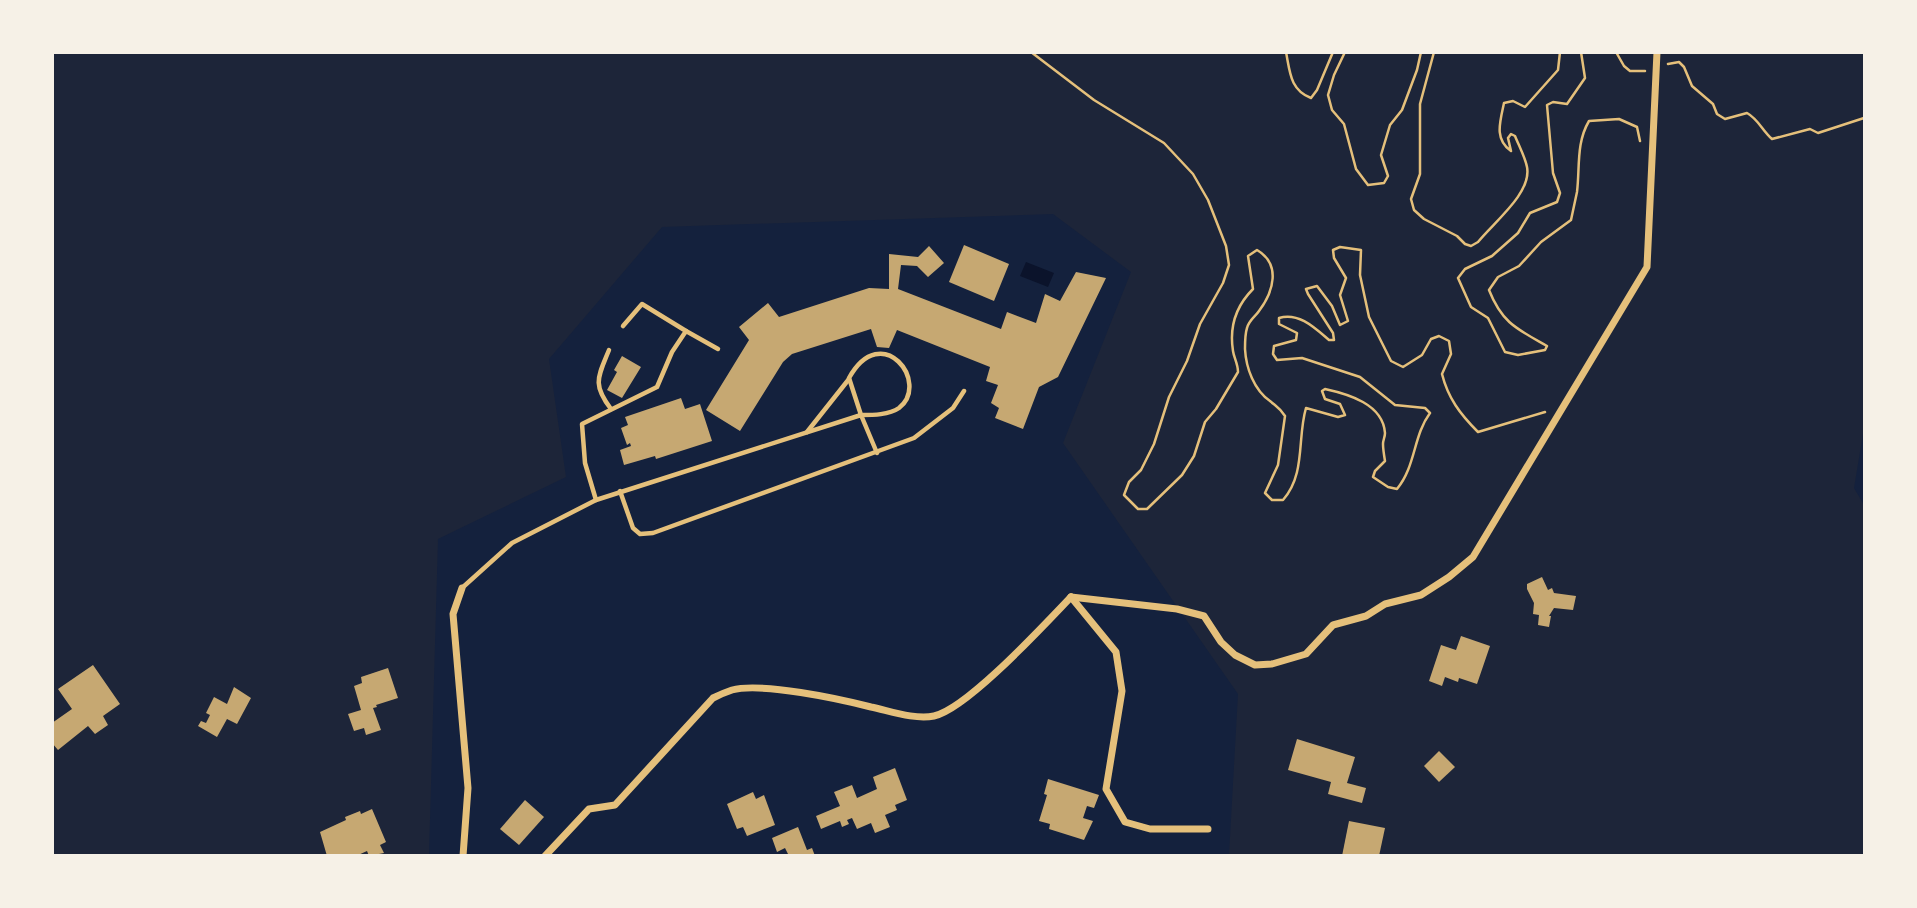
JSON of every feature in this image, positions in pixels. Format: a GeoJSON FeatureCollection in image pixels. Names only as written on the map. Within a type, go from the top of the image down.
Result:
{"type":"FeatureCollection","features":[{"type":"Feature","properties":{"kind":"street"},"geometry":{"type":"LineString","coordinates":[[545,856],[589,810],[615,806],[713,698],[733,690],[752,687],[814,695],[902,714],[933,716],[957,706],[1072,597],[1177,609],[1204,616],[1221,642],[1234,655],[1255,665],[1306,654],[1333,625],[1366,616],[1385,604],[1421,595],[1449,578],[1472,557],[1647,267],[1657,52]]}},
{"type":"Feature","properties":{"kind":"street"},"geometry":{"type":"LineString","coordinates":[[462,588],[453,614],[468,788],[463,856]]}},
{"type":"Feature","properties":{"kind":"street"},"geometry":{"type":"LineString","coordinates":[[1072,597],[1116,652],[1122,691],[1106,789],[1125,822],[1150,829],[1208,829]]}},
{"type":"Feature","properties":{"kind":"lane"},"geometry":{"type":"LineString","coordinates":[[623,326],[642,304],[718,349]]}},
{"type":"Feature","properties":{"kind":"lane"},"geometry":{"type":"LineString","coordinates":[[596,500],[585,463],[582,425],[657,387],[672,352],[686,331]]}},
{"type":"Feature","properties":{"kind":"lane"},"geometry":{"type":"LineString","coordinates":[[609,350],[597,381],[600,396],[611,410]]}},
{"type":"Feature","properties":{"kind":"lane"},"geometry":{"type":"LineString","coordinates":[[462,588],[512,543],[596,500],[862,415],[881,415],[900,408],[910,390],[907,373],[898,360],[886,353],[869,355],[857,365],[807,432]]}},
{"type":"Feature","properties":{"kind":"lane"},"geometry":{"type":"LineString","coordinates":[[849,378],[877,453]]}},
{"type":"Feature","properties":{"kind":"lane"},"geometry":{"type":"LineString","coordinates":[[620,491],[633,528],[640,534],[653,533],[914,438],[953,408],[964,391]]}},
{"type":"Feature","properties":{"kind":"path"},"geometry":{"type":"LineString","coordinates":[[1031,52],[1094,100],[1164,143],[1198,183],[1208,200],[1226,246],[1228,265],[1223,283],[1200,324],[1187,361],[1169,397],[1154,444],[1141,470],[1129,482],[1124,495],[1138,509],[1147,509],[1182,475],[1194,456],[1205,422],[1238,372],[1232,340],[1234,321],[1240,302],[1252,289],[1248,256],[1257,250],[1267,256],[1271,263],[1273,279],[1268,296],[1246,329],[1245,351],[1250,374],[1258,389],[1279,407],[1285,416],[1278,465],[1265,493],[1272,500],[1283,500],[1291,491],[1301,457],[1306,408],[1338,417],[1345,415],[1339,404],[1325,399],[1322,391],[1349,395],[1373,409],[1382,422],[1385,433],[1385,461],[1373,477],[1388,487],[1397,489],[1407,477],[1424,421],[1430,413],[1425,408],[1395,405],[1360,377],[1302,358],[1277,360],[1273,354],[1274,346],[1296,340],[1297,333],[1279,324],[1279,318],[1294,317],[1311,324],[1329,340],[1334,340],[1333,333],[1306,289],[1317,286],[1332,306],[1340,325],[1348,321],[1340,295],[1346,278],[1334,258],[1333,250],[1340,247],[1362,250],[1360,275],[1369,317],[1391,361],[1403,367],[1422,355],[1431,339],[1439,336],[1448,341],[1451,354],[1442,374],[1447,393],[1462,416],[1478,432],[1554,409]]}},
{"type":"Feature","properties":{"kind":"path"},"geometry":{"type":"LineString","coordinates":[[1286,52],[1292,83],[1301,94],[1311,98],[1333,52]]}},
{"type":"Feature","properties":{"kind":"path"},"geometry":{"type":"LineString","coordinates":[[1345,52],[1328,95],[1332,110],[1344,124],[1356,169],[1368,185],[1384,183],[1388,176],[1381,155],[1390,125],[1402,110],[1421,52]]}},
{"type":"Feature","properties":{"kind":"path"},"geometry":{"type":"LineString","coordinates":[[1434,52],[1420,104],[1420,174],[1411,199],[1414,210],[1424,219],[1471,246],[1478,242],[1513,204],[1528,181],[1527,166],[1515,136],[1511,134],[1508,138],[1511,151],[1502,143],[1499,134],[1504,103],[1513,101],[1525,107],[1558,70],[1560,52]]}},
{"type":"Feature","properties":{"kind":"path"},"geometry":{"type":"LineString","coordinates":[[1581,52],[1585,78],[1567,104],[1553,102],[1547,105],[1553,173],[1560,193],[1557,202],[1530,213],[1518,233],[1492,256],[1465,270],[1458,278],[1471,307],[1488,318],[1505,352],[1518,355],[1545,350],[1547,345],[1511,326],[1494,303],[1489,290],[1498,277],[1519,266],[1541,242],[1571,220],[1577,192],[1578,155],[1583,131],[1589,121],[1619,119],[1637,127],[1640,142]]}},
{"type":"Feature","properties":{"kind":"path"},"geometry":{"type":"LineString","coordinates":[[1616,52],[1630,71],[1656,69],[1671,62],[1679,62],[1692,86],[1713,104],[1717,114],[1725,119],[1747,113],[1755,118],[1762,130],[1772,139],[1810,129],[1818,133],[1864,118]]}},
{"type":"Feature","properties":{"kind":"shaded area"},"geometry":{"type":"Polygon","coordinates":[[[52,53],[1864,53],[1864,428],[1854,488],[1864,505],[1864,855],[1229,855],[1238,694],[1063,443],[1131,272],[1053,214],[662,227],[549,359],[566,477],[438,539],[429,855],[53,855],[52,53]]]}},
{"type":"Feature","properties":{"kind":"shaded area"},"geometry":{"type":"Polygon","coordinates":[[[1026,262],[1054,273],[1048,287],[1020,276],[1026,262]]]}},
{"type":"Feature","properties":{"kind":"building"},"geometry":{"type":"Polygon","coordinates":[[[964,245],[1009,264],[994,301],[949,282],[964,245]]]}},
{"type":"Feature","properties":{"kind":"building"},"geometry":{"type":"Polygon","coordinates":[[[929,246],[944,263],[928,277],[917,266],[901,265],[898,289],[1001,329],[1007,312],[1036,323],[1045,294],[1060,301],[1076,272],[1106,278],[1058,377],[1039,387],[1023,429],[995,418],[999,408],[991,403],[998,385],[986,381],[990,367],[897,330],[889,348],[877,347],[871,329],[792,354],[783,362],[740,431],[706,410],[749,340],[739,327],[768,303],[779,317],[869,288],[889,289],[889,254],[918,257],[929,246]]]}},
{"type":"Feature","properties":{"kind":"building"},"geometry":{"type":"Polygon","coordinates":[[[622,356],[641,367],[622,398],[607,390],[622,356]]]}},
{"type":"Feature","properties":{"kind":"building"},"geometry":{"type":"Polygon","coordinates":[[[681,398],[685,409],[700,404],[712,441],[656,459],[655,456],[624,465],[620,450],[631,446],[630,443],[627,445],[621,428],[628,425],[625,417],[681,398]]]}},
{"type":"Feature","properties":{"kind":"building"},"geometry":{"type":"Polygon","coordinates":[[[1542,577],[1548,590],[1552,588],[1554,593],[1576,596],[1573,610],[1554,608],[1549,616],[1549,627],[1538,625],[1539,615],[1533,614],[1534,603],[1527,589],[1527,584],[1542,577]]]}},
{"type":"Feature","properties":{"kind":"building"},"geometry":{"type":"Polygon","coordinates":[[[1461,636],[1490,646],[1477,684],[1459,678],[1458,682],[1445,677],[1442,686],[1429,681],[1441,645],[1456,650],[1461,636]]]}},
{"type":"Feature","properties":{"kind":"building"},"geometry":{"type":"Polygon","coordinates":[[[93,665],[120,704],[103,716],[108,725],[95,734],[88,726],[58,750],[52,743],[52,723],[72,709],[58,689],[93,665]]]}},
{"type":"Feature","properties":{"kind":"building"},"geometry":{"type":"Polygon","coordinates":[[[388,668],[398,698],[373,708],[381,730],[366,735],[364,728],[354,731],[348,714],[361,710],[354,686],[362,683],[361,677],[388,668]]]}},
{"type":"Feature","properties":{"kind":"building"},"geometry":{"type":"Polygon","coordinates":[[[234,687],[251,698],[237,724],[227,719],[217,737],[198,726],[201,721],[206,723],[210,715],[206,713],[214,697],[227,704],[234,687]]]}},
{"type":"Feature","properties":{"kind":"building"},"geometry":{"type":"Polygon","coordinates":[[[1297,739],[1355,757],[1347,783],[1366,788],[1362,803],[1328,794],[1331,782],[1288,770],[1297,739]]]}},
{"type":"Feature","properties":{"kind":"building"},"geometry":{"type":"Polygon","coordinates":[[[1439,751],[1455,767],[1439,782],[1424,766],[1439,751]]]}},
{"type":"Feature","properties":{"kind":"building"},"geometry":{"type":"Polygon","coordinates":[[[895,768],[907,800],[895,805],[897,810],[885,815],[890,827],[875,833],[871,823],[857,829],[852,818],[847,820],[849,824],[842,827],[840,821],[821,829],[816,816],[840,806],[834,792],[852,785],[857,798],[877,789],[873,777],[895,768]]]}},
{"type":"Feature","properties":{"kind":"building"},"geometry":{"type":"Polygon","coordinates":[[[1048,779],[1099,795],[1094,808],[1087,806],[1083,818],[1093,821],[1084,840],[1049,829],[1050,824],[1039,821],[1047,795],[1044,794],[1048,779]]]}},
{"type":"Feature","properties":{"kind":"building"},"geometry":{"type":"Polygon","coordinates":[[[753,792],[756,799],[764,795],[775,825],[747,836],[743,827],[737,829],[727,804],[753,792]]]}},
{"type":"Feature","properties":{"kind":"building"},"geometry":{"type":"Polygon","coordinates":[[[525,800],[544,817],[519,845],[500,829],[525,800]]]}},
{"type":"Feature","properties":{"kind":"building"},"geometry":{"type":"Polygon","coordinates":[[[372,809],[386,842],[380,845],[384,853],[369,856],[367,851],[356,856],[327,856],[320,832],[346,820],[345,817],[372,809]]]}},
{"type":"Feature","properties":{"kind":"building"},"geometry":{"type":"Polygon","coordinates":[[[1349,821],[1385,828],[1379,856],[1342,856],[1349,821]]]}},
{"type":"Feature","properties":{"kind":"building"},"geometry":{"type":"Polygon","coordinates":[[[798,827],[807,850],[812,848],[815,856],[789,856],[785,848],[777,852],[772,838],[798,827]]]}}]}
